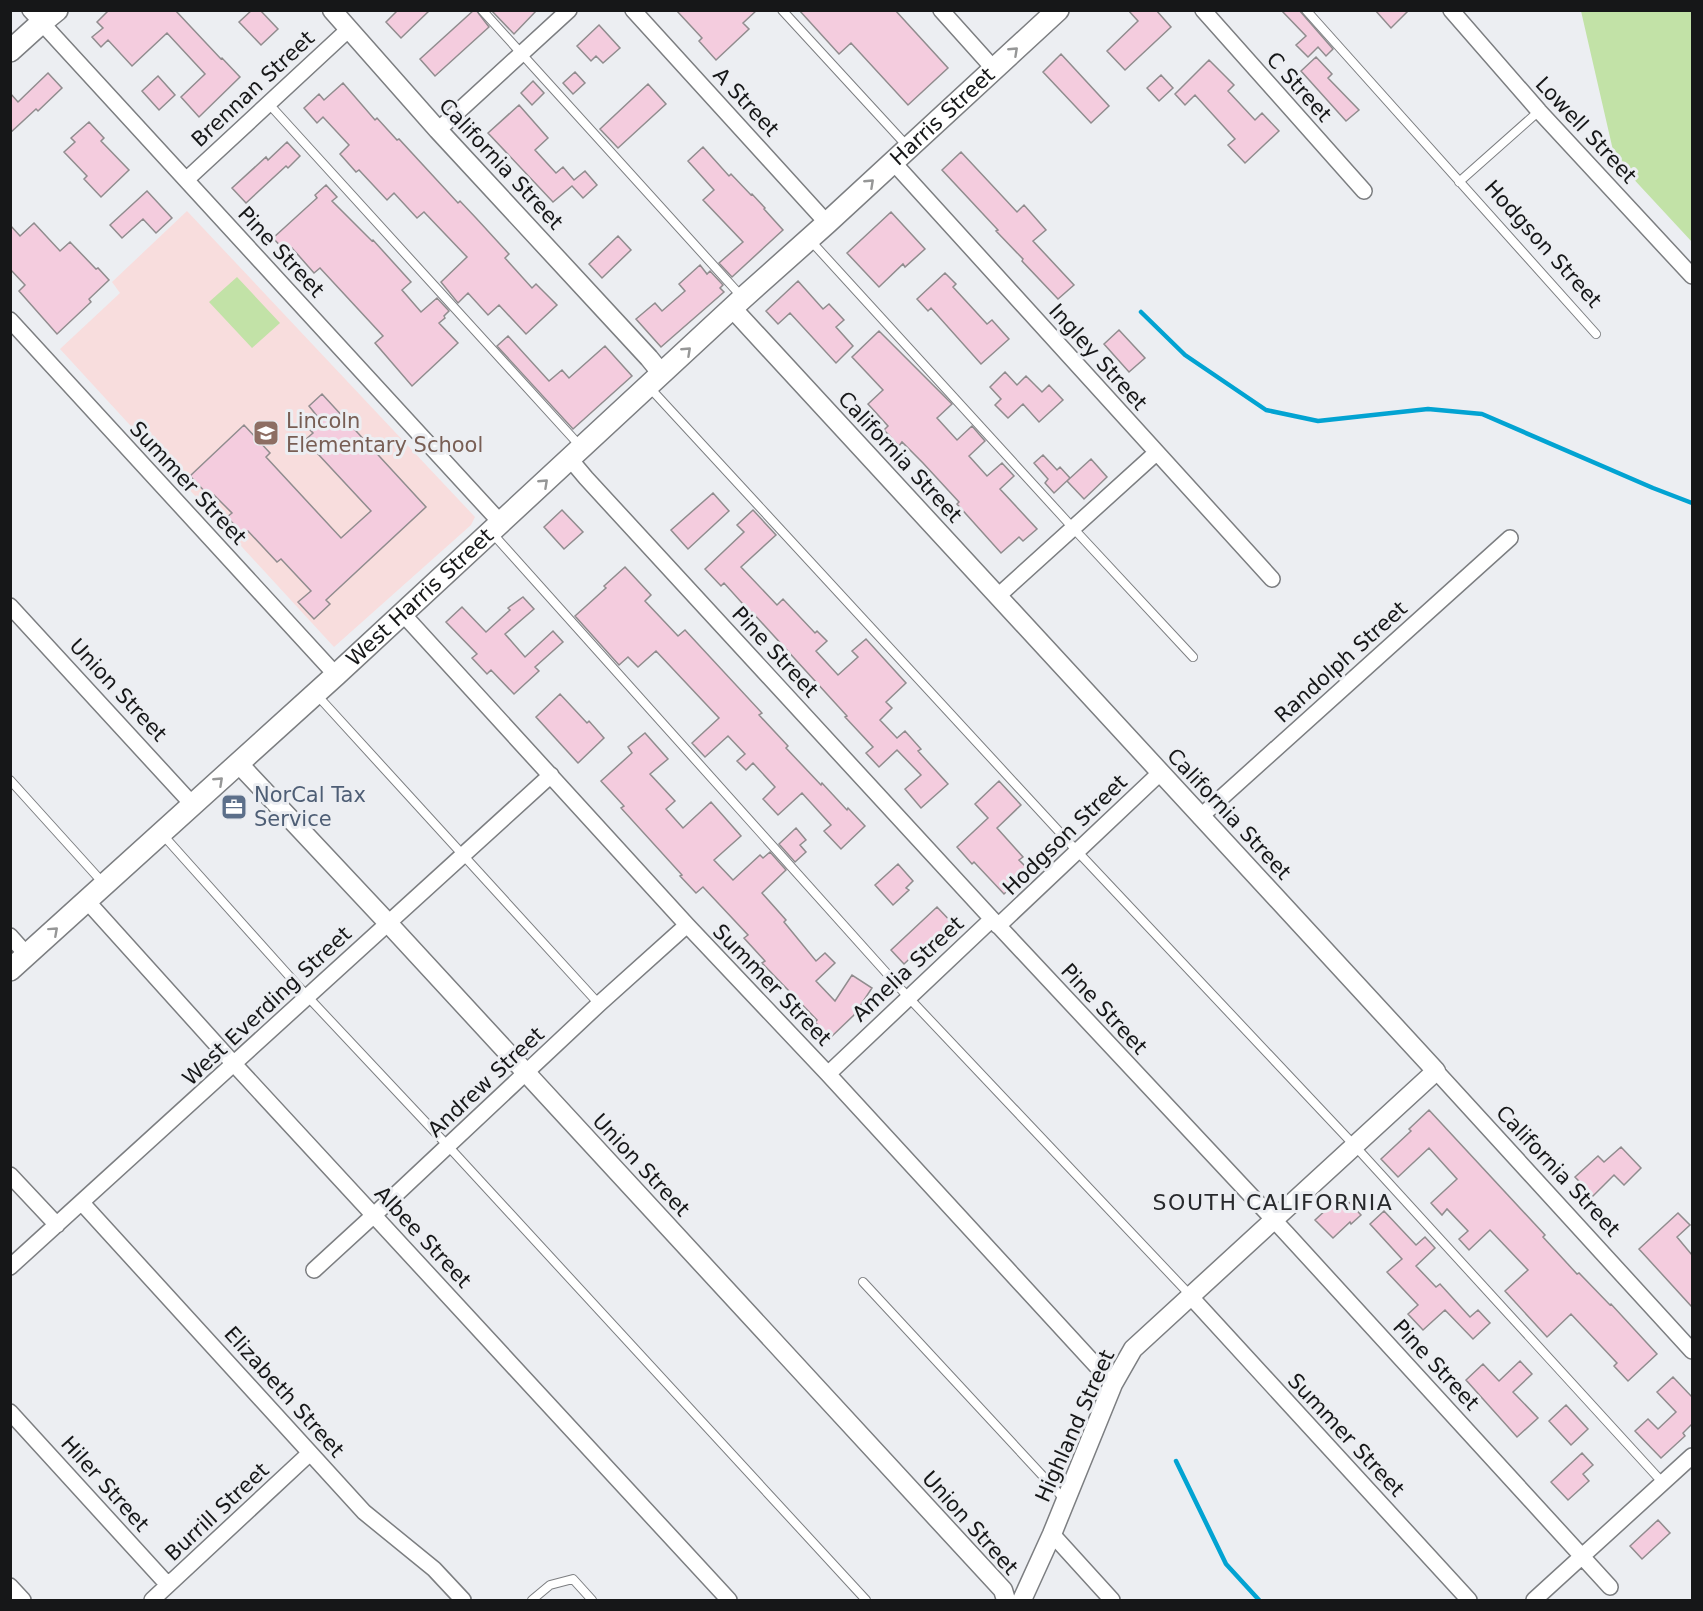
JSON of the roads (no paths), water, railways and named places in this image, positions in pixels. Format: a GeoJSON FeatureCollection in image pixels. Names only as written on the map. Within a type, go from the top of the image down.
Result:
{"type":"FeatureCollection","features":[{"type":"Feature","properties":{"kind":"main road","name":"Harris Street"},"geometry":{"type":"LineString","coordinates":[[827,223],[1058,10]]}},
{"type":"Feature","properties":{"kind":"main road"},"geometry":{"type":"LineString","coordinates":[[10,51],[43,15]]}},
{"type":"Feature","properties":{"kind":"main road","name":"West Harris Street"},"geometry":{"type":"LineString","coordinates":[[10,970],[336,675],[737,303],[827,223]]}},
{"type":"Feature","properties":{"kind":"street","name":"California Street"},"geometry":{"type":"LineString","coordinates":[[332,10],[438,130],[649,358],[655,380]]}},
{"type":"Feature","properties":{"kind":"street"},"geometry":{"type":"LineString","coordinates":[[438,130],[569,10]]}},
{"type":"Feature","properties":{"kind":"street","name":"A Street"},"geometry":{"type":"LineString","coordinates":[[633,10],[827,223]]}},
{"type":"Feature","properties":{"kind":"street"},"geometry":{"type":"LineString","coordinates":[[941,10],[994,69]]}},
{"type":"Feature","properties":{"kind":"street","name":"C Street"},"geometry":{"type":"LineString","coordinates":[[1203,10],[1364,191]]}},
{"type":"Feature","properties":{"kind":"street","name":"Lowell Street"},"geometry":{"type":"LineString","coordinates":[[1451,10],[1539,111],[1692,276]]}},
{"type":"Feature","properties":{"kind":"street","name":"Pine Street"},"geometry":{"type":"LineString","coordinates":[[43,15],[186,180],[496,528]]}},
{"type":"Feature","properties":{"kind":"street","name":"Brennan Street"},"geometry":{"type":"LineString","coordinates":[[186,180],[349,29]]}},
{"type":"Feature","properties":{"kind":"street","name":"Ingley Street"},"geometry":{"type":"LineString","coordinates":[[901,155],[1156,453],[1272,579]]}},
{"type":"Feature","properties":{"kind":"street","name":"California Street"},"geometry":{"type":"LineString","coordinates":[[737,303],[998,596],[1692,1351]]}},
{"type":"Feature","properties":{"kind":"street","name":"Summer Street"},"geometry":{"type":"LineString","coordinates":[[10,320],[336,675]]}},
{"type":"Feature","properties":{"kind":"street"},"geometry":{"type":"LineString","coordinates":[[998,596],[1156,453]]}},
{"type":"Feature","properties":{"kind":"street","name":"Pine Street"},"geometry":{"type":"LineString","coordinates":[[576,454],[995,923],[1273,1220],[1610,1587]]}},
{"type":"Feature","properties":{"kind":"street","name":"Randolph Street"},"geometry":{"type":"LineString","coordinates":[[1200,817],[1510,538]]}},
{"type":"Feature","properties":{"kind":"street","name":"Union Street"},"geometry":{"type":"LineString","coordinates":[[10,606],[193,805]]}},
{"type":"Feature","properties":{"kind":"street","name":"Summer Street"},"geometry":{"type":"LineString","coordinates":[[402,613],[687,925],[828,1074],[1113,1384]]}},
{"type":"Feature","properties":{"kind":"street","name":"Union Street"},"geometry":{"type":"LineString","coordinates":[[238,763],[1003,1590],[1006,1600]]}},
{"type":"Feature","properties":{"kind":"street","name":"Hodgson Street"},"geometry":{"type":"LineString","coordinates":[[995,923],[1077,851],[1160,773]]}},
{"type":"Feature","properties":{"kind":"street","name":"West Everding Street"},"geometry":{"type":"LineString","coordinates":[[10,1267],[550,775]]}},
{"type":"Feature","properties":{"kind":"street","name":"Albee Street"},"geometry":{"type":"LineString","coordinates":[[87,901],[234,1064],[729,1600]]}},
{"type":"Feature","properties":{"kind":"street","name":"Amelia Street"},"geometry":{"type":"LineString","coordinates":[[828,1074],[908,997],[995,923]]}},
{"type":"Feature","properties":{"kind":"street","name":"Andrew Street"},"geometry":{"type":"LineString","coordinates":[[314,1270],[526,1074],[598,1004],[687,925]]}},
{"type":"Feature","properties":{"kind":"street"},"geometry":{"type":"LineString","coordinates":[[10,936],[27,955]]}},
{"type":"Feature","properties":{"kind":"street","name":"Highland Street"},"geometry":{"type":"LineString","coordinates":[[1022,1600],[1066,1501],[1113,1384],[1133,1349],[1436,1071]]}},
{"type":"Feature","properties":{"kind":"street"},"geometry":{"type":"LineString","coordinates":[[10,1175],[57,1225]]}},
{"type":"Feature","properties":{"kind":"street","name":"Elizabeth Street"},"geometry":{"type":"LineString","coordinates":[[82,1203],[364,1512],[434,1569],[463,1600]]}},
{"type":"Feature","properties":{"kind":"street","name":"Summer Street"},"geometry":{"type":"LineString","coordinates":[[1191,1297],[1469,1600]]}},
{"type":"Feature","properties":{"kind":"street","name":"Hiler Street"},"geometry":{"type":"LineString","coordinates":[[10,1412],[168,1586]]}},
{"type":"Feature","properties":{"kind":"street","name":"Burrill Street"},"geometry":{"type":"LineString","coordinates":[[152,1600],[310,1453]]}},
{"type":"Feature","properties":{"kind":"street"},"geometry":{"type":"LineString","coordinates":[[1534,1600],[1692,1456]]}},
{"type":"Feature","properties":{"kind":"street"},"geometry":{"type":"LineString","coordinates":[[1052,1534],[1112,1600]]}},
{"type":"Feature","properties":{"kind":"street"},"geometry":{"type":"LineString","coordinates":[[10,1586],[23,1600]]}},
{"type":"Feature","properties":{"kind":"lane"},"geometry":{"type":"LineString","coordinates":[[482,10],[737,303]]}},
{"type":"Feature","properties":{"kind":"lane"},"geometry":{"type":"LineString","coordinates":[[782,10],[901,155]]}},
{"type":"Feature","properties":{"kind":"lane"},"geometry":{"type":"LineString","coordinates":[[1306,10],[1459,182]]}},
{"type":"Feature","properties":{"kind":"lane"},"geometry":{"type":"LineString","coordinates":[[268,103],[576,454]]}},
{"type":"Feature","properties":{"kind":"lane","name":"Hodgson Street"},"geometry":{"type":"LineString","coordinates":[[1539,111],[1459,182],[1596,334]]}},
{"type":"Feature","properties":{"kind":"lane"},"geometry":{"type":"LineString","coordinates":[[809,239],[1193,657]]}},
{"type":"Feature","properties":{"kind":"lane"},"geometry":{"type":"LineString","coordinates":[[655,380],[1077,851],[1354,1145],[1663,1483]]}},
{"type":"Feature","properties":{"kind":"lane"},"geometry":{"type":"LineString","coordinates":[[496,528],[908,997],[1191,1297]]}},
{"type":"Feature","properties":{"kind":"lane"},"geometry":{"type":"LineString","coordinates":[[315,693],[598,1004]]}},
{"type":"Feature","properties":{"kind":"lane"},"geometry":{"type":"LineString","coordinates":[[10,780],[105,885]]}},
{"type":"Feature","properties":{"kind":"lane"},"geometry":{"type":"LineString","coordinates":[[162,834],[308,997],[866,1600]]}},
{"type":"Feature","properties":{"kind":"lane"},"geometry":{"type":"LineString","coordinates":[[863,1282],[1066,1501]]}},
{"type":"Feature","properties":{"kind":"lane"},"geometry":{"type":"LineString","coordinates":[[532,1600],[550,1585],[573,1580],[592,1600]]}},
{"type":"Feature","properties":{"kind":"waterway"},"geometry":{"type":"LineString","coordinates":[[1141,312],[1185,355],[1266,410],[1318,421],[1428,409],[1482,414],[1692,503]]}},
{"type":"Feature","properties":{"kind":"waterway"},"geometry":{"type":"LineString","coordinates":[[1176,1461],[1226,1564],[1259,1600]]}},
{"type":"Feature","properties":{"kind":"place","name":"Lincoln Elementary School"},"geometry":{"type":"Point","coordinates":[266,433]}},
{"type":"Feature","properties":{"kind":"place","name":"NorCal Tax Service"},"geometry":{"type":"Point","coordinates":[234,807]}},
{"type":"Feature","properties":{"kind":"district","name":"SOUTH CALIFORNIA"},"geometry":{"type":"Point","coordinates":[1273,1202]}}]}
